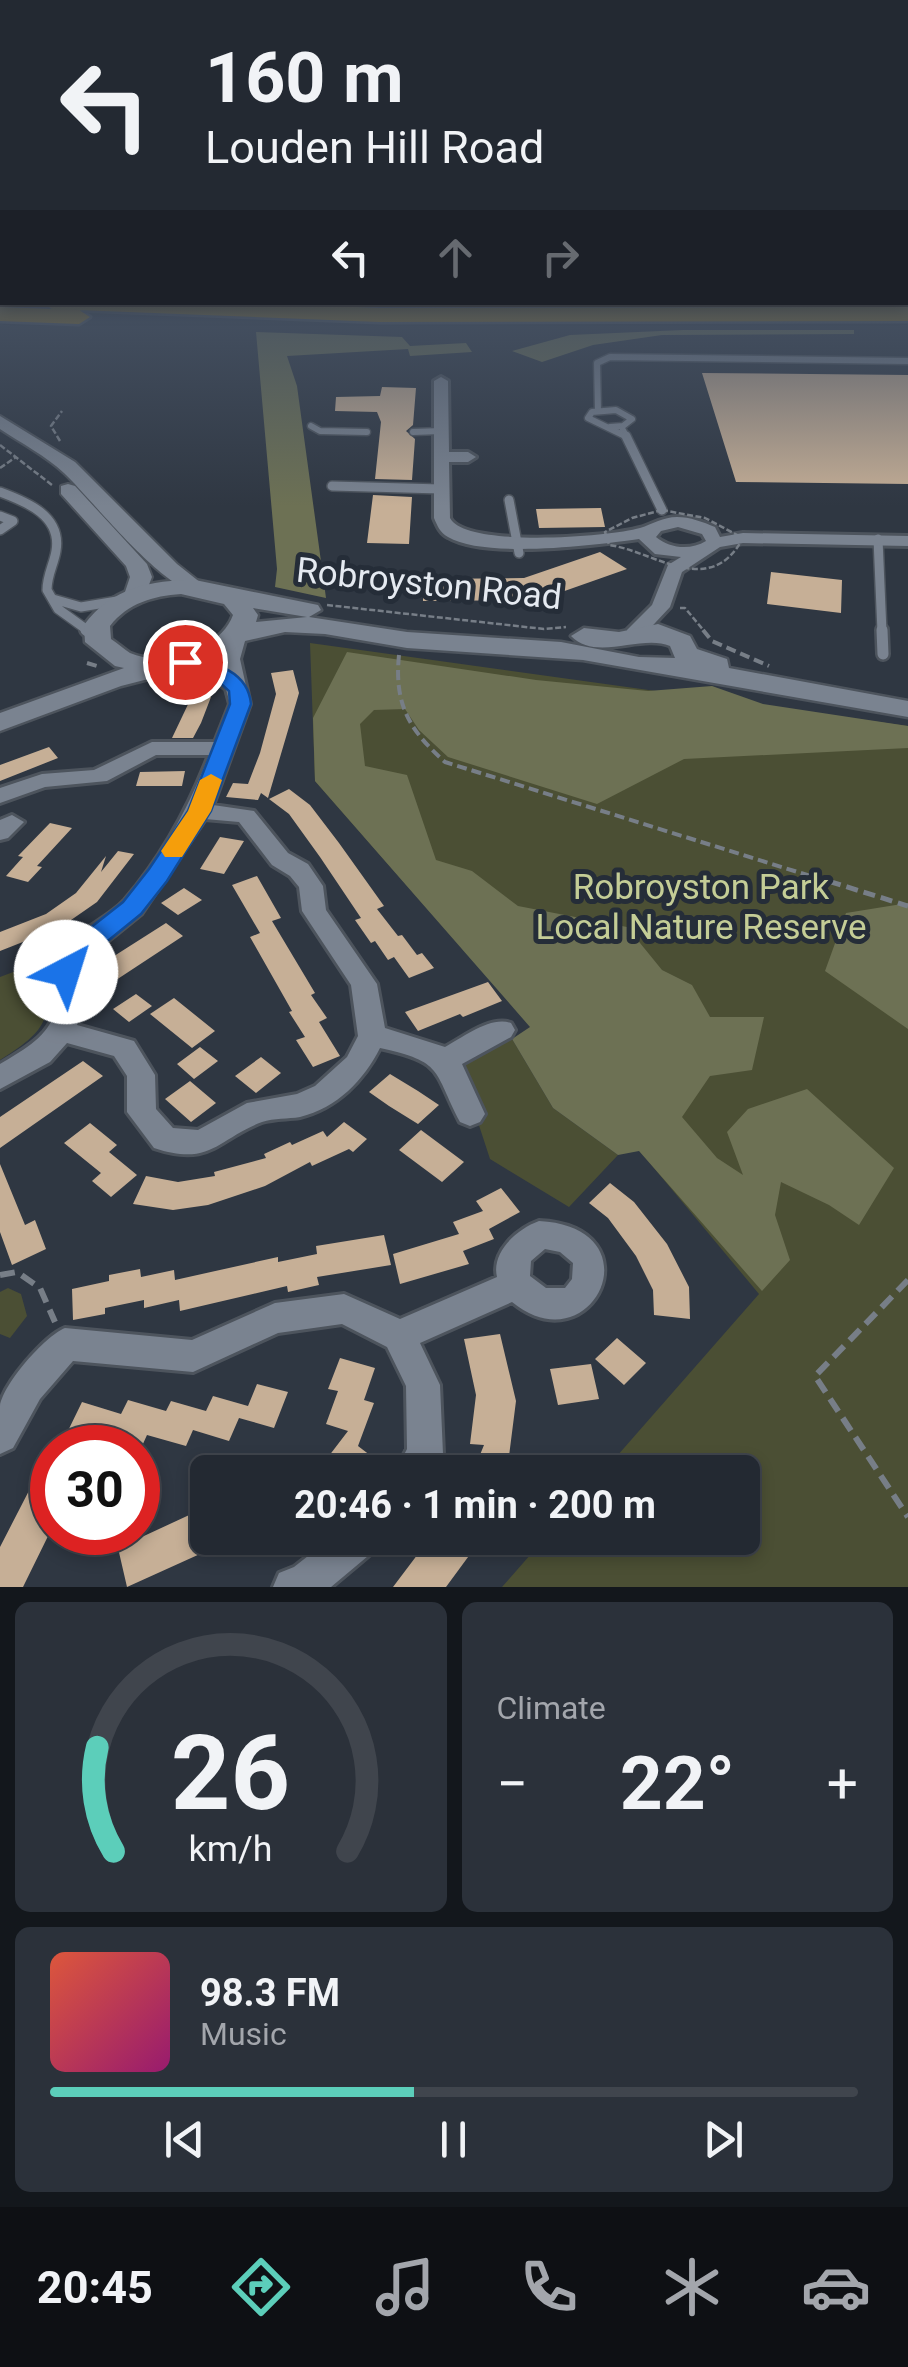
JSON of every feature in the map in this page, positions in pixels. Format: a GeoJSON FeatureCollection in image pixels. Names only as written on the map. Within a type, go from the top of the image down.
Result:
{"type":"FeatureCollection","features":[{"type":"Feature","properties":{"kind":"main road","name":"Robroyston Road"},"geometry":{"type":"LineString","coordinates":[[196,587],[261,604],[629,645],[648,667],[676,651],[782,687],[908,709]]}},
{"type":"Feature","properties":{"kind":"main road"},"geometry":{"type":"LineString","coordinates":[[0,705],[78,672],[94,654],[97,624],[106,611],[131,596],[158,589],[196,587]]}},
{"type":"Feature","properties":{"kind":"main road"},"geometry":{"type":"LineString","coordinates":[[229,596],[245,610],[246,622],[238,637]]}},
{"type":"Feature","properties":{"kind":"main road","name":"Robroyston Road"},"geometry":{"type":"LineString","coordinates":[[179,663],[210,656],[238,637],[304,623],[401,639],[541,648],[629,645]]}},
{"type":"Feature","properties":{"kind":"main road"},"geometry":{"type":"LineString","coordinates":[[97,639],[111,654],[138,663],[179,663]]}},
{"type":"Feature","properties":{"kind":"main road"},"geometry":{"type":"LineString","coordinates":[[0,722],[112,680],[179,663]]}},
{"type":"Feature","properties":{"kind":"street"},"geometry":{"type":"LineString","coordinates":[[460,387],[441,384],[446,528],[459,536],[517,546],[656,532],[685,522],[712,537],[908,541]]}},
{"type":"Feature","properties":{"kind":"street"},"geometry":{"type":"LineString","coordinates":[[0,421],[68,466],[169,568],[196,587]]}},
{"type":"Feature","properties":{"kind":"street"},"geometry":{"type":"LineString","coordinates":[[0,438],[81,502],[136,564],[141,577],[131,596]]}},
{"type":"Feature","properties":{"kind":"street"},"geometry":{"type":"LineString","coordinates":[[441,457],[468,456]]}},
{"type":"Feature","properties":{"kind":"street"},"geometry":{"type":"LineString","coordinates":[[656,532],[698,553]]}},
{"type":"Feature","properties":{"kind":"street"},"geometry":{"type":"LineString","coordinates":[[656,532],[674,569]]}},
{"type":"Feature","properties":{"kind":"street"},"geometry":{"type":"LineString","coordinates":[[629,645],[661,607],[674,569],[698,553],[712,537]]}},
{"type":"Feature","properties":{"kind":"street"},"geometry":{"type":"LineString","coordinates":[[661,607],[676,651]]}},
{"type":"Feature","properties":{"kind":"street"},"geometry":{"type":"LineString","coordinates":[[0,1078],[40,1054],[62,1030],[70,1004],[66,972],[72,956],[132,908],[199,811],[240,704],[230,659],[238,637]]}},
{"type":"Feature","properties":{"kind":"street"},"geometry":{"type":"LineString","coordinates":[[179,663],[222,673],[239,689]]}},
{"type":"Feature","properties":{"kind":"street"},"geometry":{"type":"LineString","coordinates":[[0,796],[42,781],[99,776],[152,748],[223,749]]}},
{"type":"Feature","properties":{"kind":"street"},"geometry":{"type":"LineString","coordinates":[[62,1030],[124,1048],[141,1074],[142,1112],[165,1139],[202,1142],[257,1111],[301,1105],[325,1094],[357,1065],[372,1036],[364,984],[314,911],[311,886],[300,870],[280,859],[246,816],[199,811]]}},
{"type":"Feature","properties":{"kind":"street"},"geometry":{"type":"LineString","coordinates":[[446,1059],[501,1030]]}},
{"type":"Feature","properties":{"kind":"street"},"geometry":{"type":"LineString","coordinates":[[372,1036],[419,1046],[446,1059],[459,1080],[470,1114]]}},
{"type":"Feature","properties":{"kind":"street"},"geometry":{"type":"LineString","coordinates":[[399,1336],[516,1285]]}},
{"type":"Feature","properties":{"kind":"street"},"geometry":{"type":"LineString","coordinates":[[0,1436],[28,1387],[65,1344],[193,1356],[275,1318],[344,1309],[399,1336],[423,1386],[424,1455]]}},
{"type":"Feature","properties":{"kind":"street"},"geometry":{"type":"LineString","coordinates":[[293,1587],[303,1585],[340,1555]]}},
{"type":"Feature","properties":{"kind":"lane"},"geometry":{"type":"LineString","coordinates":[[598,411],[597,363],[608,358]]}},
{"type":"Feature","properties":{"kind":"lane"},"geometry":{"type":"LineString","coordinates":[[689,358],[908,361]]}},
{"type":"Feature","properties":{"kind":"lane"},"geometry":{"type":"LineString","coordinates":[[600,400],[632,420],[623,431]]}},
{"type":"Feature","properties":{"kind":"lane"},"geometry":{"type":"LineString","coordinates":[[616,410],[598,411],[588,418],[595,424],[623,431]]}},
{"type":"Feature","properties":{"kind":"lane"},"geometry":{"type":"LineString","coordinates":[[312,426],[320,430],[367,432]]}},
{"type":"Feature","properties":{"kind":"lane"},"geometry":{"type":"LineString","coordinates":[[413,432],[441,431]]}},
{"type":"Feature","properties":{"kind":"lane"},"geometry":{"type":"LineString","coordinates":[[623,431],[656,532]]}},
{"type":"Feature","properties":{"kind":"lane"},"geometry":{"type":"LineString","coordinates":[[332,486],[442,489]]}},
{"type":"Feature","properties":{"kind":"lane"},"geometry":{"type":"LineString","coordinates":[[0,492],[27,500],[55,529],[58,544],[46,582],[58,609],[97,639]]}},
{"type":"Feature","properties":{"kind":"lane"},"geometry":{"type":"LineString","coordinates":[[510,500],[517,546]]}},
{"type":"Feature","properties":{"kind":"lane"},"geometry":{"type":"LineString","coordinates":[[0,516],[13,521],[0,530]]}},
{"type":"Feature","properties":{"kind":"lane"},"geometry":{"type":"LineString","coordinates":[[878,540],[883,654]]}},
{"type":"Feature","properties":{"kind":"lane"},"geometry":{"type":"LineString","coordinates":[[53,599],[81,607],[131,596]]}},
{"type":"Feature","properties":{"kind":"path"},"geometry":{"type":"LineString","coordinates":[[62,412],[51,426],[66,448]]}},
{"type":"Feature","properties":{"kind":"path"},"geometry":{"type":"LineString","coordinates":[[0,468],[25,454]]}},
{"type":"Feature","properties":{"kind":"path"},"geometry":{"type":"LineString","coordinates":[[313,604],[544,629],[583,626]]}},
{"type":"Feature","properties":{"kind":"path"},"geometry":{"type":"LineString","coordinates":[[661,607],[684,608],[712,640],[768,664],[782,687]]}},
{"type":"Feature","properties":{"kind":"path"},"geometry":{"type":"LineString","coordinates":[[401,639],[396,674],[398,706],[411,729],[446,762],[908,906]]}},
{"type":"Feature","properties":{"kind":"path"},"geometry":{"type":"LineString","coordinates":[[0,1274],[16,1272],[40,1288],[65,1344]]}},
{"type":"Feature","properties":{"kind":"path"},"geometry":{"type":"LineString","coordinates":[[908,1280],[815,1376],[908,1517]]}},
{"type":"Feature","properties":{"kind":"green space"},"geometry":{"type":"Polygon","coordinates":[[[258,358],[288,358],[297,386],[326,598],[275,587],[277,569],[258,358]]]}},
{"type":"Feature","properties":{"kind":"green space","name":"Robroyston Park Local Nature Reserve"},"geometry":{"type":"Polygon","coordinates":[[[310,643],[908,726],[908,1587],[502,1587],[530,1555],[760,1555],[760,1455],[618,1455],[759,1294],[639,1150],[315,781],[310,643]]]}},
{"type":"Feature","properties":{"kind":"green space"},"geometry":{"type":"Polygon","coordinates":[[[347,652],[536,680],[648,691],[712,686],[763,704],[908,726],[908,748],[684,759],[597,804],[448,757],[419,730],[405,709],[374,710],[360,724],[365,766],[407,775],[436,860],[472,871],[518,906],[627,927],[662,970],[692,985],[710,1017],[764,1017],[752,1070],[710,1076],[682,1117],[717,1158],[743,1175],[727,1132],[748,1109],[807,1089],[894,1168],[859,1225],[829,1205],[781,1182],[775,1215],[790,1260],[762,1291],[639,1151],[618,1155],[553,1108],[512,1039],[530,1027],[315,781],[313,718],[347,652]]]}},
{"type":"Feature","properties":{"kind":"green space"},"geometry":{"type":"Polygon","coordinates":[[[908,903],[908,1029],[825,971],[846,913],[908,903]]]}},
{"type":"Feature","properties":{"kind":"green space"},"geometry":{"type":"Polygon","coordinates":[[[45,960],[48,996],[44,1020],[29,1039],[0,1060],[0,977],[45,960]]]}},
{"type":"Feature","properties":{"kind":"green space"},"geometry":{"type":"Polygon","coordinates":[[[512,1039],[553,1108],[618,1155],[569,1207],[490,1159],[458,1061],[512,1039]]]}},
{"type":"Feature","properties":{"kind":"green space"},"geometry":{"type":"Polygon","coordinates":[[[8,1288],[21,1294],[27,1316],[10,1338],[0,1334],[0,1292],[8,1288]]]}},
{"type":"Feature","properties":{"kind":"building"},"geometry":{"type":"Polygon","coordinates":[[[702,373],[908,375],[908,484],[736,482],[702,373]]]}},
{"type":"Feature","properties":{"kind":"building"},"geometry":{"type":"Polygon","coordinates":[[[382,387],[416,388],[413,425],[406,431],[415,439],[412,480],[375,479],[381,422],[377,412],[335,411],[336,397],[380,396],[382,387]]]}},
{"type":"Feature","properties":{"kind":"building"},"geometry":{"type":"Polygon","coordinates":[[[373,495],[412,497],[409,544],[367,543],[373,495]]]}},
{"type":"Feature","properties":{"kind":"building"},"geometry":{"type":"Polygon","coordinates":[[[601,508],[605,527],[539,528],[536,509],[601,508]]]}},
{"type":"Feature","properties":{"kind":"building"},"geometry":{"type":"Polygon","coordinates":[[[600,552],[627,569],[539,600],[423,601],[423,579],[524,578],[600,552]]]}},
{"type":"Feature","properties":{"kind":"building"},"geometry":{"type":"Polygon","coordinates":[[[771,572],[842,580],[841,613],[767,604],[771,572]]]}},
{"type":"Feature","properties":{"kind":"building"},"geometry":{"type":"Polygon","coordinates":[[[293,670],[299,693],[268,798],[261,793],[258,800],[226,797],[233,783],[248,784],[260,753],[276,694],[271,673],[293,670]]]}},
{"type":"Feature","properties":{"kind":"building"},"geometry":{"type":"Polygon","coordinates":[[[192,696],[211,697],[201,723],[193,738],[172,738],[192,696]]]}},
{"type":"Feature","properties":{"kind":"building"},"geometry":{"type":"Polygon","coordinates":[[[49,747],[58,758],[0,781],[0,765],[49,747]]]}},
{"type":"Feature","properties":{"kind":"building"},"geometry":{"type":"Polygon","coordinates":[[[185,771],[182,786],[136,786],[140,772],[185,771]]]}},
{"type":"Feature","properties":{"kind":"building"},"geometry":{"type":"Polygon","coordinates":[[[289,789],[310,805],[339,843],[384,906],[377,909],[398,936],[402,935],[417,955],[422,953],[434,968],[409,978],[394,957],[388,960],[375,941],[371,943],[355,920],[361,918],[320,857],[289,814],[269,799],[289,789]]]}},
{"type":"Feature","properties":{"kind":"building"},"geometry":{"type":"Polygon","coordinates":[[[50,823],[72,828],[37,866],[42,867],[28,882],[6,876],[23,857],[18,856],[50,823]]]}},
{"type":"Feature","properties":{"kind":"building"},"geometry":{"type":"Polygon","coordinates":[[[220,837],[244,841],[224,874],[200,869],[220,837]]]}},
{"type":"Feature","properties":{"kind":"building"},"geometry":{"type":"Polygon","coordinates":[[[118,851],[134,854],[97,902],[61,927],[0,951],[0,932],[46,914],[76,893],[106,856],[101,872],[118,851]]]}},
{"type":"Feature","properties":{"kind":"building"},"geometry":{"type":"Polygon","coordinates":[[[257,876],[281,918],[272,921],[315,993],[311,995],[327,1018],[319,1022],[340,1056],[313,1067],[296,1040],[305,1037],[250,937],[260,933],[232,885],[257,876]]]}},
{"type":"Feature","properties":{"kind":"building"},"geometry":{"type":"Polygon","coordinates":[[[184,888],[202,900],[178,915],[161,903],[184,888]]]}},
{"type":"Feature","properties":{"kind":"building"},"geometry":{"type":"Polygon","coordinates":[[[166,923],[183,936],[107,986],[89,972],[166,923]]]}},
{"type":"Feature","properties":{"kind":"building"},"geometry":{"type":"Polygon","coordinates":[[[488,982],[502,1001],[463,1017],[460,1014],[418,1031],[405,1012],[488,982]]]}},
{"type":"Feature","properties":{"kind":"building"},"geometry":{"type":"Polygon","coordinates":[[[136,994],[152,1006],[129,1022],[113,1009],[136,994]]]}},
{"type":"Feature","properties":{"kind":"building"},"geometry":{"type":"Polygon","coordinates":[[[174,998],[215,1031],[192,1048],[150,1014],[174,998]]]}},
{"type":"Feature","properties":{"kind":"building"},"geometry":{"type":"Polygon","coordinates":[[[200,1047],[218,1061],[194,1079],[177,1064],[200,1047]]]}},
{"type":"Feature","properties":{"kind":"building"},"geometry":{"type":"Polygon","coordinates":[[[261,1057],[281,1073],[256,1093],[235,1076],[261,1057]]]}},
{"type":"Feature","properties":{"kind":"building"},"geometry":{"type":"Polygon","coordinates":[[[83,1061],[103,1076],[0,1148],[0,1117],[83,1061]]]}},
{"type":"Feature","properties":{"kind":"building"},"geometry":{"type":"Polygon","coordinates":[[[390,1074],[439,1105],[418,1124],[369,1092],[390,1074]]]}},
{"type":"Feature","properties":{"kind":"building"},"geometry":{"type":"Polygon","coordinates":[[[190,1081],[216,1103],[191,1122],[165,1099],[190,1081]]]}},
{"type":"Feature","properties":{"kind":"building"},"geometry":{"type":"Polygon","coordinates":[[[344,1122],[367,1139],[353,1152],[349,1149],[312,1166],[310,1162],[265,1186],[208,1205],[173,1210],[133,1204],[146,1176],[178,1182],[215,1176],[214,1172],[266,1158],[264,1154],[290,1142],[292,1145],[323,1131],[327,1137],[344,1122]]]}},
{"type":"Feature","properties":{"kind":"building"},"geometry":{"type":"Polygon","coordinates":[[[90,1123],[117,1145],[109,1152],[137,1175],[111,1197],[92,1181],[101,1173],[64,1143],[90,1123]]]}},
{"type":"Feature","properties":{"kind":"building"},"geometry":{"type":"Polygon","coordinates":[[[421,1130],[464,1162],[442,1182],[399,1150],[421,1130]]]}},
{"type":"Feature","properties":{"kind":"building"},"geometry":{"type":"Polygon","coordinates":[[[0,1164],[25,1225],[35,1220],[46,1249],[12,1265],[0,1232],[0,1164]]]}},
{"type":"Feature","properties":{"kind":"building"},"geometry":{"type":"Polygon","coordinates":[[[610,1183],[634,1202],[667,1244],[689,1287],[690,1319],[654,1315],[653,1290],[636,1256],[608,1218],[589,1203],[610,1183]]]}},
{"type":"Feature","properties":{"kind":"building"},"geometry":{"type":"Polygon","coordinates":[[[501,1188],[520,1212],[489,1229],[494,1239],[463,1251],[469,1264],[400,1284],[393,1254],[459,1234],[453,1222],[483,1211],[476,1201],[501,1188]]]}},
{"type":"Feature","properties":{"kind":"building"},"geometry":{"type":"Polygon","coordinates":[[[384,1235],[391,1265],[317,1277],[319,1285],[288,1292],[287,1286],[180,1311],[179,1300],[144,1308],[144,1300],[73,1320],[72,1289],[109,1281],[109,1275],[140,1269],[141,1277],[174,1270],[175,1280],[278,1257],[278,1262],[317,1254],[316,1246],[384,1235]]]}},
{"type":"Feature","properties":{"kind":"building"},"geometry":{"type":"Polygon","coordinates":[[[500,1334],[516,1401],[509,1455],[480,1455],[484,1445],[470,1444],[476,1395],[464,1339],[500,1334]]]}},
{"type":"Feature","properties":{"kind":"building"},"geometry":{"type":"Polygon","coordinates":[[[617,1338],[646,1363],[624,1385],[595,1359],[617,1338]]]}},
{"type":"Feature","properties":{"kind":"building"},"geometry":{"type":"Polygon","coordinates":[[[340,1358],[375,1368],[364,1400],[374,1403],[358,1446],[370,1455],[330,1455],[348,1431],[326,1424],[338,1391],[328,1389],[340,1358]]]}},
{"type":"Feature","properties":{"kind":"building"},"geometry":{"type":"Polygon","coordinates":[[[591,1364],[599,1399],[558,1405],[550,1369],[591,1364]]]}},
{"type":"Feature","properties":{"kind":"building"},"geometry":{"type":"Polygon","coordinates":[[[257,1384],[288,1392],[274,1428],[239,1418],[229,1441],[193,1430],[186,1446],[160,1439],[160,1425],[71,1425],[82,1402],[121,1414],[128,1400],[166,1411],[171,1401],[206,1411],[213,1396],[248,1406],[257,1384]]]}},
{"type":"Feature","properties":{"kind":"building"},"geometry":{"type":"Polygon","coordinates":[[[30,1489],[30,1555],[39,1555],[23,1587],[0,1587],[0,1547],[30,1489]]]}},
{"type":"Feature","properties":{"kind":"building"},"geometry":{"type":"Polygon","coordinates":[[[190,1515],[190,1555],[198,1555],[127,1587],[120,1555],[160,1555],[160,1529],[190,1515]]]}},
{"type":"Feature","properties":{"kind":"building"},"geometry":{"type":"Polygon","coordinates":[[[417,1555],[470,1555],[446,1587],[393,1587],[417,1555]]]}},
{"type":"Feature","properties":{"kind":"slow traffic"},"geometry":{"type":"LineString","coordinates":[[173,851],[199,811],[211,780]]}},
{"type":"Feature","properties":{"kind":"route"},"geometry":{"type":"LineString","coordinates":[[66,972],[72,956],[132,908],[199,811],[240,704],[239,689],[222,673],[185,662]]}}]}
